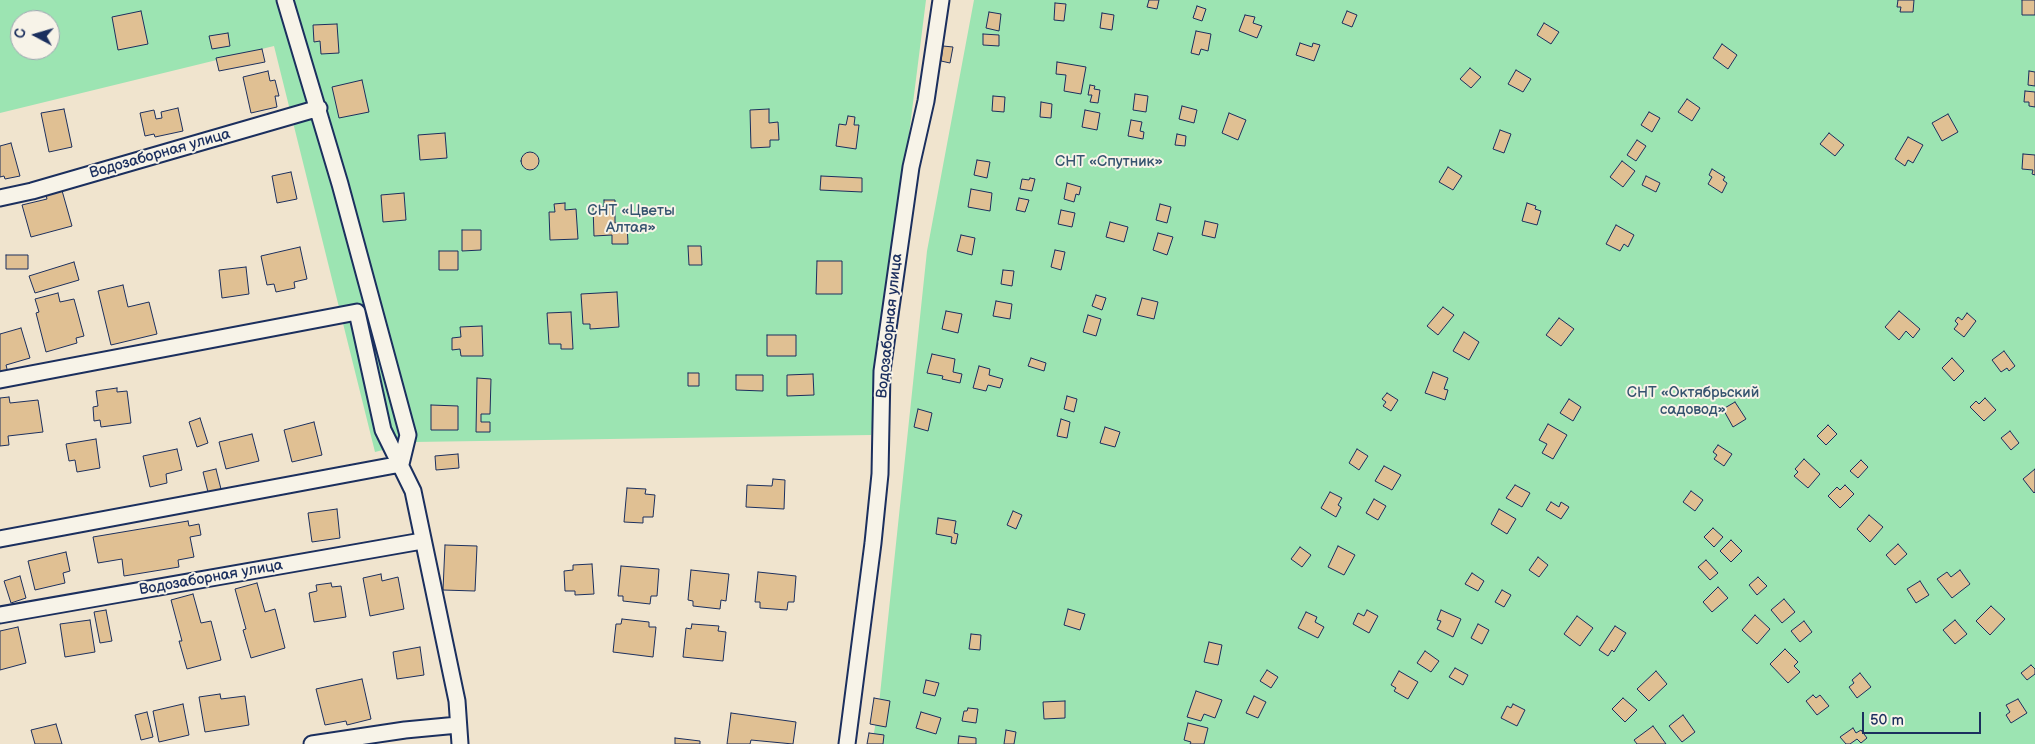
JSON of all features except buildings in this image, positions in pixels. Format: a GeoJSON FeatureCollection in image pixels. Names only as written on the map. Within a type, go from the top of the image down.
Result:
{"type":"FeatureCollection","features":[{"type":"Feature","properties":{"kind":"street"},"geometry":{"type":"LineString","coordinates":[[285,0],[319,108],[408,435],[401,464]]}},
{"type":"Feature","properties":{"kind":"street","name":"Водозаборная улица"},"geometry":{"type":"LineString","coordinates":[[847,744],[880,474],[882,371],[911,167],[926,101],[941,0]]}},
{"type":"Feature","properties":{"kind":"street","name":"Водозаборная улица"},"geometry":{"type":"LineString","coordinates":[[0,198],[32,191],[319,108]]}},
{"type":"Feature","properties":{"kind":"street"},"geometry":{"type":"LineString","coordinates":[[0,380],[357,312],[383,430],[413,492],[457,701],[460,744]]}},
{"type":"Feature","properties":{"kind":"street"},"geometry":{"type":"LineString","coordinates":[[0,539],[401,464]]}},
{"type":"Feature","properties":{"kind":"street","name":"Водозаборная улица"},"geometry":{"type":"LineString","coordinates":[[0,615],[422,541]]}},
{"type":"Feature","properties":{"kind":"street"},"geometry":{"type":"LineString","coordinates":[[312,744],[405,730],[458,726]]}},
{"type":"Feature","properties":{"kind":"green space","name":"СНТ «Цветы Алтая»"},"geometry":{"type":"Polygon","coordinates":[[[0,0],[926,0],[871,435],[414,442],[375,452],[274,46],[0,113],[0,0]]]}},
{"type":"Feature","properties":{"kind":"green space","name":"СНТ «Октябрьский садовод»"},"geometry":{"type":"Polygon","coordinates":[[[974,0],[2035,0],[2035,744],[872,744],[879,704],[927,251],[974,0]]]}},
{"type":"Feature","properties":{"kind":"park label","name":"СНТ «Спутник»"},"geometry":{"type":"Point","coordinates":[1109,162]}}]}
